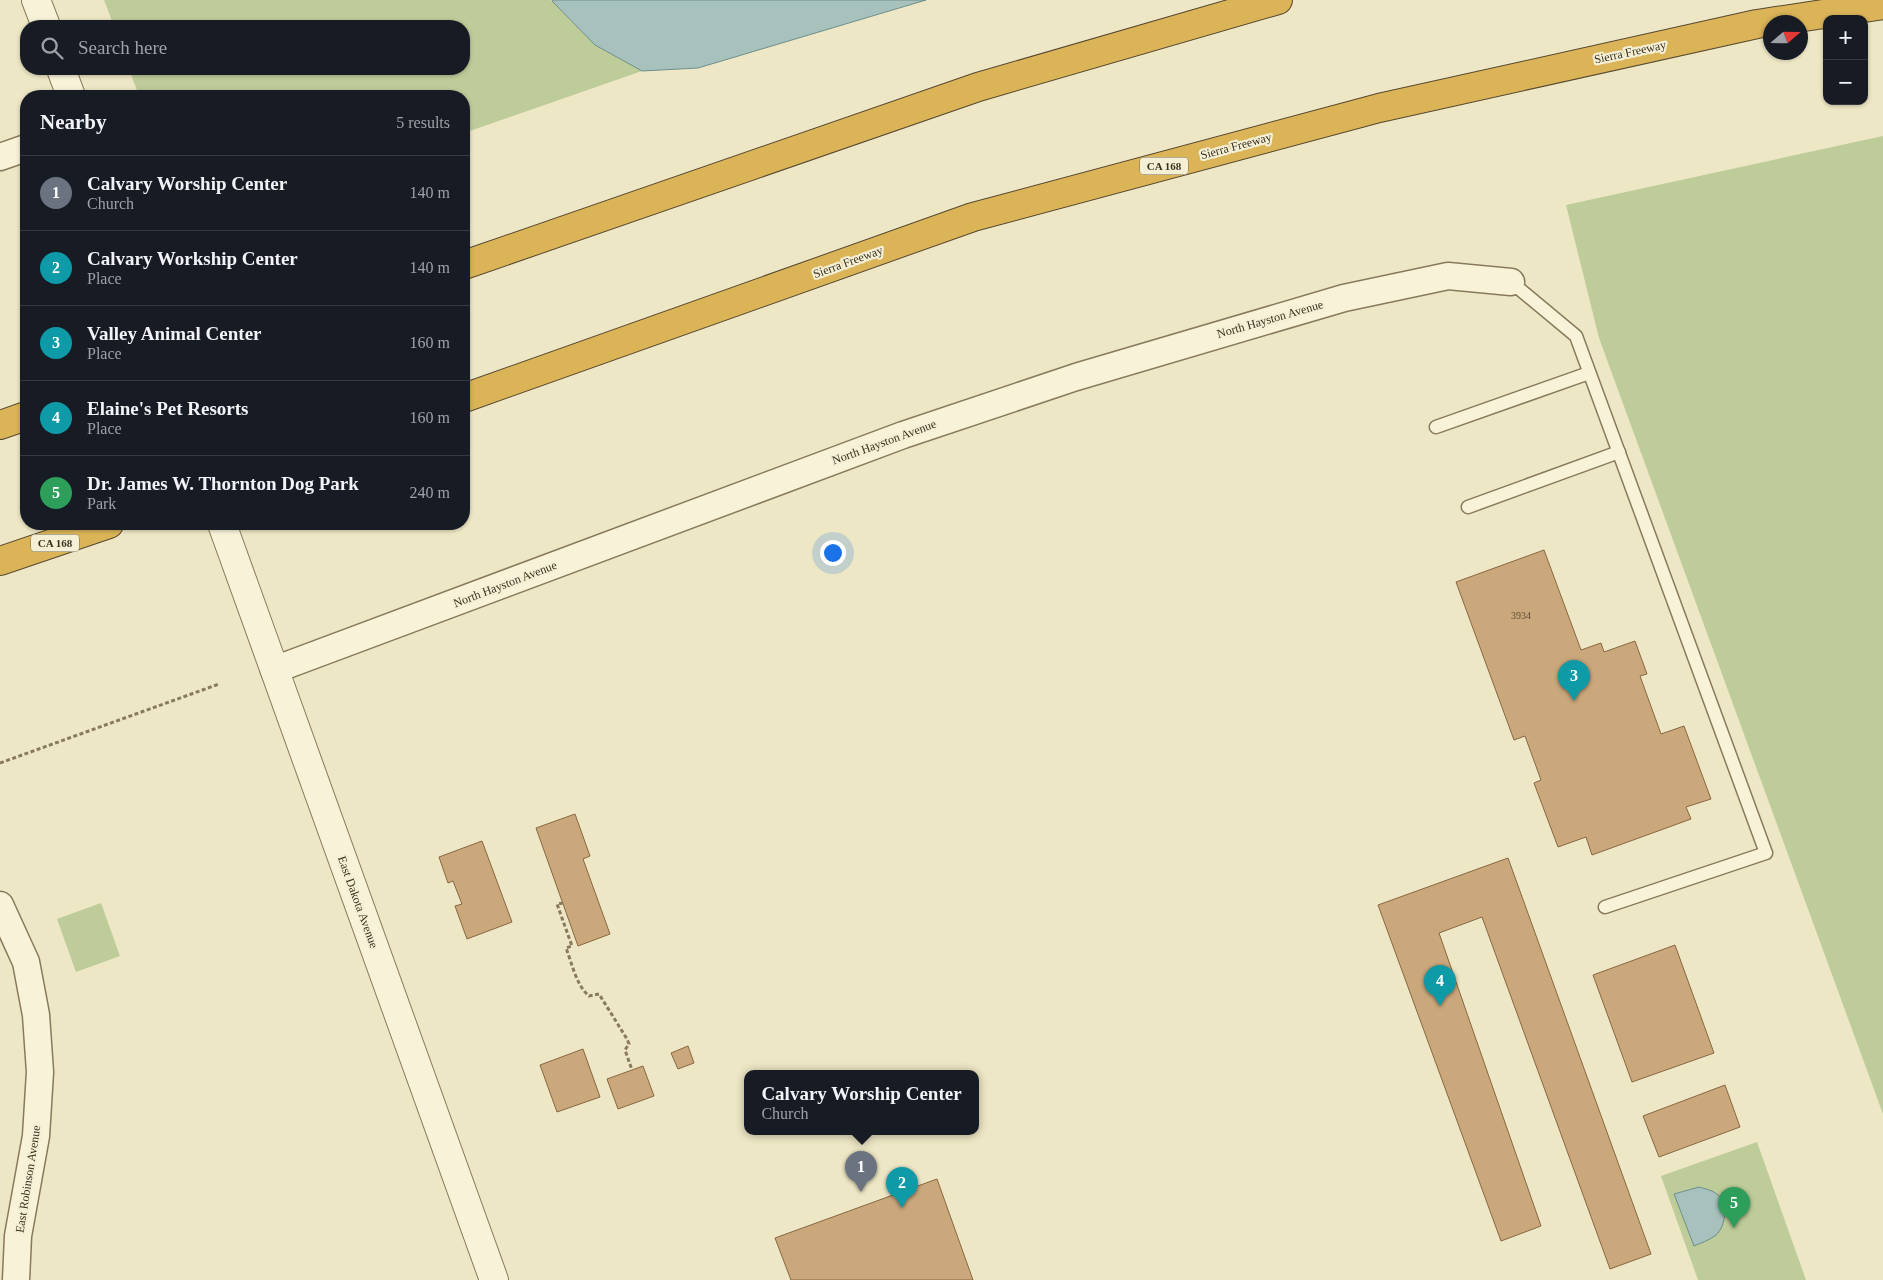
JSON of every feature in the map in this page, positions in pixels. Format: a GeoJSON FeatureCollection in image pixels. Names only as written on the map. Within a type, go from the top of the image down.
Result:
{"type":"FeatureCollection","features":[{"type":"Feature","properties":{"kind":"highway"},"geometry":{"type":"LineString","coordinates":[[470,263],[978,87],[1278,0]]}},
{"type":"Feature","properties":{"kind":"highway","name":"Sierra Freeway"},"geometry":{"type":"LineString","coordinates":[[470,396],[973,217],[1379,108],[1757,24],[1883,5]]}},
{"type":"Feature","properties":{"kind":"highway"},"geometry":{"type":"LineString","coordinates":[[0,425],[20,418]]}},
{"type":"Feature","properties":{"kind":"highway","name":"CA 168"},"geometry":{"type":"LineString","coordinates":[[0,562],[92,530]]}},
{"type":"Feature","properties":{"kind":"street"},"geometry":{"type":"LineString","coordinates":[[36,0],[44,20]]}},
{"type":"Feature","properties":{"kind":"street"},"geometry":{"type":"LineString","coordinates":[[63,75],[69,90]]}},
{"type":"Feature","properties":{"kind":"street"},"geometry":{"type":"LineString","coordinates":[[0,157],[20,150]]}},
{"type":"Feature","properties":{"kind":"street","name":"North Hayston Avenue"},"geometry":{"type":"LineString","coordinates":[[274,670],[903,434],[1076,377],[1344,298],[1448,276],[1511,282]]}},
{"type":"Feature","properties":{"kind":"street","name":"East Dakota Avenue"},"geometry":{"type":"LineString","coordinates":[[224,530],[494,1280]]}},
{"type":"Feature","properties":{"kind":"street","name":"East Robinson Avenue"},"geometry":{"type":"LineString","coordinates":[[0,905],[26,962],[36,1015],[40,1072],[36,1136],[18,1236],[16,1280]]}},
{"type":"Feature","properties":{"kind":"lane"},"geometry":{"type":"LineString","coordinates":[[1511,282],[1576,336],[1766,853],[1605,907]]}},
{"type":"Feature","properties":{"kind":"lane"},"geometry":{"type":"LineString","coordinates":[[1436,427],[1589,373]]}},
{"type":"Feature","properties":{"kind":"lane"},"geometry":{"type":"LineString","coordinates":[[1468,507],[1619,452]]}},
{"type":"Feature","properties":{"kind":"path"},"geometry":{"type":"LineString","coordinates":[[0,763],[219,684]]}},
{"type":"Feature","properties":{"kind":"path"},"geometry":{"type":"LineString","coordinates":[[563,902],[557,904],[572,946],[566,948],[581,987],[589,996],[599,994],[626,1039],[628,1044],[625,1050],[632,1070]]}},
{"type":"Feature","properties":{"kind":"green space"},"geometry":{"type":"Polygon","coordinates":[[[104,0],[551,0],[595,45],[642,71],[470,131],[470,90],[137,90],[131,75],[470,75],[470,20],[112,20],[104,0]]]}},
{"type":"Feature","properties":{"kind":"green space"},"geometry":{"type":"Polygon","coordinates":[[[1883,136],[1883,1114],[1599,338],[1566,205],[1883,136]]]}},
{"type":"Feature","properties":{"kind":"green space"},"geometry":{"type":"Polygon","coordinates":[[[101,903],[120,956],[76,972],[57,919],[101,903]]]}},
{"type":"Feature","properties":{"kind":"green space"},"geometry":{"type":"Polygon","coordinates":[[[1757,1142],[1806,1280],[1698,1280],[1661,1176],[1757,1142]]]}},
{"type":"Feature","properties":{"kind":"water"},"geometry":{"type":"Polygon","coordinates":[[[926,0],[698,68],[642,71],[595,45],[552,1],[926,0]]]}},
{"type":"Feature","properties":{"kind":"water"},"geometry":{"type":"Polygon","coordinates":[[[1699,1187],[1711,1191],[1721,1199],[1724,1209],[1724,1221],[1716,1235],[1694,1246],[1674,1194],[1699,1187]]]}},
{"type":"Feature","properties":{"kind":"building"},"geometry":{"type":"Polygon","coordinates":[[[1544,550],[1581,650],[1601,643],[1604,652],[1635,641],[1647,674],[1640,676],[1661,734],[1684,726],[1711,799],[1686,807],[1691,819],[1592,855],[1586,837],[1558,847],[1534,783],[1541,780],[1525,736],[1514,740],[1456,582],[1544,550]]]}},
{"type":"Feature","properties":{"kind":"building"},"geometry":{"type":"Polygon","coordinates":[[[575,814],[590,856],[583,859],[610,934],[578,946],[536,828],[575,814]]]}},
{"type":"Feature","properties":{"kind":"building"},"geometry":{"type":"Polygon","coordinates":[[[482,841],[512,922],[467,939],[455,906],[462,904],[453,881],[448,883],[439,857],[482,841]]]}},
{"type":"Feature","properties":{"kind":"building"},"geometry":{"type":"Polygon","coordinates":[[[1508,858],[1651,1254],[1610,1269],[1482,917],[1439,933],[1541,1226],[1501,1241],[1378,905],[1508,858]]]}},
{"type":"Feature","properties":{"kind":"building"},"geometry":{"type":"Polygon","coordinates":[[[1675,945],[1714,1053],[1632,1082],[1593,975],[1675,945]]]}},
{"type":"Feature","properties":{"kind":"building"},"geometry":{"type":"Polygon","coordinates":[[[688,1046],[694,1063],[678,1069],[671,1053],[688,1046]]]}},
{"type":"Feature","properties":{"kind":"building"},"geometry":{"type":"Polygon","coordinates":[[[583,1049],[600,1097],[557,1112],[540,1065],[583,1049]]]}},
{"type":"Feature","properties":{"kind":"building"},"geometry":{"type":"Polygon","coordinates":[[[643,1066],[654,1096],[618,1109],[607,1079],[643,1066]]]}},
{"type":"Feature","properties":{"kind":"building"},"geometry":{"type":"Polygon","coordinates":[[[1725,1085],[1740,1127],[1659,1157],[1643,1116],[1725,1085]]]}},
{"type":"Feature","properties":{"kind":"building"},"geometry":{"type":"Polygon","coordinates":[[[937,1179],[973,1280],[791,1280],[775,1238],[937,1179]]]}},
{"type":"Feature","properties":{"kind":"place","name":"Valley Animal Center"},"geometry":{"type":"Point","coordinates":[1574,701]}},
{"type":"Feature","properties":{"kind":"place","name":"Elaine's Pet Resorts"},"geometry":{"type":"Point","coordinates":[1440,1006]}},
{"type":"Feature","properties":{"kind":"place","name":"Calvary Worship Center"},"geometry":{"type":"Point","coordinates":[861,1192]}},
{"type":"Feature","properties":{"kind":"place","name":"Calvary Workship Center"},"geometry":{"type":"Point","coordinates":[902,1208]}},
{"type":"Feature","properties":{"kind":"place","name":"Dr. James W. Thornton Dog Park"},"geometry":{"type":"Point","coordinates":[1734,1228]}}]}
